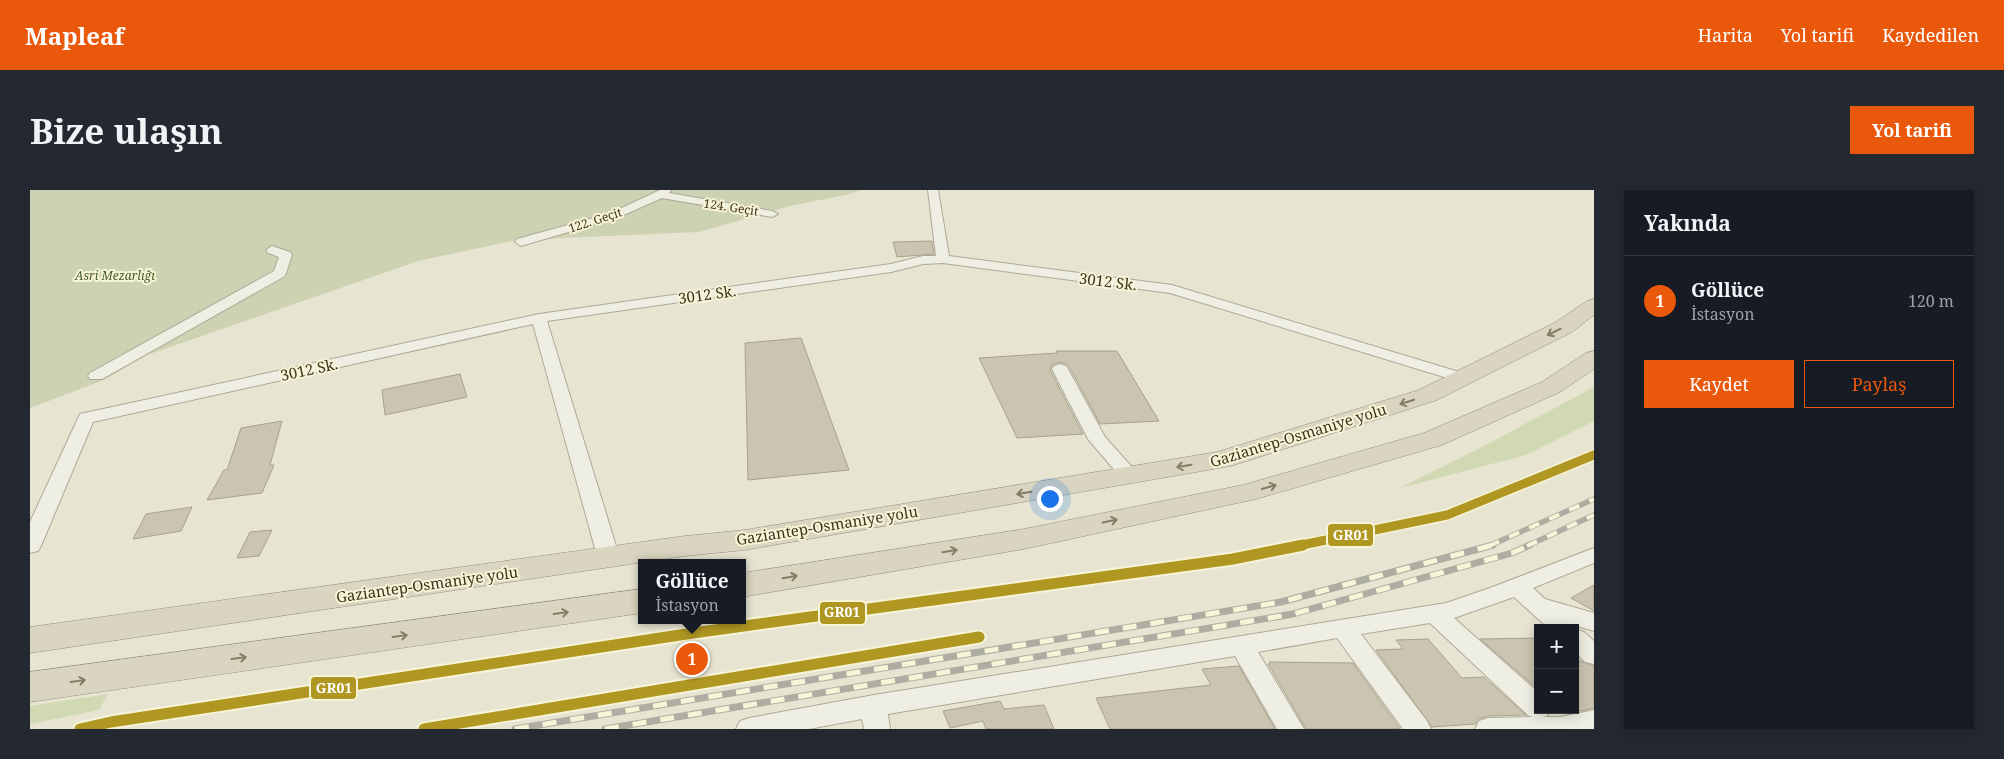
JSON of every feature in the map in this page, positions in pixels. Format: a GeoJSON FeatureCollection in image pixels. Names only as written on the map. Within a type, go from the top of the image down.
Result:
{"type":"FeatureCollection","features":[{"type":"Feature","properties":{"kind":"highway","name":"Gaziantep-Osmaniye yolu"},"geometry":{"type":"LineString","coordinates":[[30,640],[609,559],[685,546],[745,540],[1221,460],[1428,395],[1564,327],[1594,305]]}},
{"type":"Feature","properties":{"kind":"highway"},"geometry":{"type":"LineString","coordinates":[[746,584],[1024,539],[1246,494],[1433,439],[1551,387],[1594,358]]}},
{"type":"Feature","properties":{"kind":"highway"},"geometry":{"type":"LineString","coordinates":[[30,688],[638,602]]}},
{"type":"Feature","properties":{"kind":"street"},"geometry":{"type":"LineString","coordinates":[[933,190],[943,259]]}},
{"type":"Feature","properties":{"kind":"street","name":"124. Geçit"},"geometry":{"type":"LineString","coordinates":[[663,193],[772,214]]}},
{"type":"Feature","properties":{"kind":"street","name":"122. Geçit"},"geometry":{"type":"LineString","coordinates":[[521,242],[615,215],[663,193]]}},
{"type":"Feature","properties":{"kind":"street"},"geometry":{"type":"LineString","coordinates":[[96,376],[280,273],[286,255],[272,250]]}},
{"type":"Feature","properties":{"kind":"street","name":"3012 Sk."},"geometry":{"type":"LineString","coordinates":[[30,546],[86,418],[539,318],[891,268],[923,260],[943,259],[1172,289],[1463,378]]}},
{"type":"Feature","properties":{"kind":"street"},"geometry":{"type":"LineString","coordinates":[[539,318],[609,559]]}},
{"type":"Feature","properties":{"kind":"street"},"geometry":{"type":"LineString","coordinates":[[1060,369],[1097,440],[1129,476]]}},
{"type":"Feature","properties":{"kind":"street"},"geometry":{"type":"LineString","coordinates":[[749,729],[875,717],[1241,645],[1434,613],[1456,608],[1517,587],[1594,555]]}},
{"type":"Feature","properties":{"kind":"street"},"geometry":{"type":"LineString","coordinates":[[1517,587],[1559,624]]}},
{"type":"Feature","properties":{"kind":"street"},"geometry":{"type":"LineString","coordinates":[[1538,605],[1594,622]]}},
{"type":"Feature","properties":{"kind":"street"},"geometry":{"type":"LineString","coordinates":[[1434,613],[1534,704]]}},
{"type":"Feature","properties":{"kind":"street"},"geometry":{"type":"LineString","coordinates":[[1343,628],[1418,729]]}},
{"type":"Feature","properties":{"kind":"street"},"geometry":{"type":"LineString","coordinates":[[1579,642],[1594,655]]}},
{"type":"Feature","properties":{"kind":"street"},"geometry":{"type":"LineString","coordinates":[[1241,645],[1291,729]]}},
{"type":"Feature","properties":{"kind":"street"},"geometry":{"type":"LineString","coordinates":[[1545,714],[1560,728]]}},
{"type":"Feature","properties":{"kind":"street"},"geometry":{"type":"LineString","coordinates":[[1488,729],[1560,728],[1594,721]]}},
{"type":"Feature","properties":{"kind":"green space","name":"Asri Mezarlığı"},"geometry":{"type":"Polygon","coordinates":[[[30,190],[862,190],[794,205],[699,232],[517,240],[418,261],[147,355],[104,380],[30,408],[30,190]]]}},
{"type":"Feature","properties":{"kind":"green space"},"geometry":{"type":"Polygon","coordinates":[[[1594,387],[1594,421],[1526,455],[1400,488],[1486,445],[1594,387]]]}},
{"type":"Feature","properties":{"kind":"green space"},"geometry":{"type":"Polygon","coordinates":[[[108,694],[99,710],[30,724],[30,706],[108,694]]]}},
{"type":"Feature","properties":{"kind":"building"},"geometry":{"type":"Polygon","coordinates":[[[932,241],[934,254],[897,257],[893,242],[932,241]]]}},
{"type":"Feature","properties":{"kind":"building"},"geometry":{"type":"Polygon","coordinates":[[[801,338],[849,470],[748,480],[745,343],[801,338]]]}},
{"type":"Feature","properties":{"kind":"building"},"geometry":{"type":"Polygon","coordinates":[[[1056,351],[1117,351],[1159,421],[1100,424],[1070,368],[1067,364],[1059,362],[1052,365],[1050,370],[1083,434],[1017,438],[979,358],[1057,353],[1056,351]]]}},
{"type":"Feature","properties":{"kind":"building"},"geometry":{"type":"Polygon","coordinates":[[[460,374],[467,397],[385,415],[382,390],[460,374]]]}},
{"type":"Feature","properties":{"kind":"building"},"geometry":{"type":"Polygon","coordinates":[[[282,421],[270,465],[274,465],[262,493],[207,500],[224,470],[227,470],[241,428],[282,421]]]}},
{"type":"Feature","properties":{"kind":"building"},"geometry":{"type":"Polygon","coordinates":[[[192,507],[181,531],[133,539],[146,514],[192,507]]]}},
{"type":"Feature","properties":{"kind":"building"},"geometry":{"type":"Polygon","coordinates":[[[272,530],[259,556],[237,558],[250,532],[272,530]]]}},
{"type":"Feature","properties":{"kind":"building"},"geometry":{"type":"Polygon","coordinates":[[[1594,585],[1594,611],[1571,598],[1594,585]]]}},
{"type":"Feature","properties":{"kind":"building"},"geometry":{"type":"Polygon","coordinates":[[[1534,638],[1534,686],[1480,639],[1534,638]]]}},
{"type":"Feature","properties":{"kind":"building"},"geometry":{"type":"Polygon","coordinates":[[[1428,639],[1462,678],[1484,677],[1526,715],[1488,716],[1478,719],[1475,724],[1432,727],[1376,650],[1403,649],[1396,640],[1428,639]]]}},
{"type":"Feature","properties":{"kind":"building"},"geometry":{"type":"Polygon","coordinates":[[[1579,660],[1594,666],[1594,708],[1579,711],[1579,660]]]}},
{"type":"Feature","properties":{"kind":"building"},"geometry":{"type":"Polygon","coordinates":[[[1269,662],[1353,663],[1400,729],[1306,729],[1268,664],[1270,664],[1269,662]]]}},
{"type":"Feature","properties":{"kind":"building"},"geometry":{"type":"Polygon","coordinates":[[[1239,666],[1275,729],[1110,729],[1096,698],[1211,685],[1202,669],[1239,666]]]}},
{"type":"Feature","properties":{"kind":"building"},"geometry":{"type":"Polygon","coordinates":[[[1000,701],[1004,709],[1044,705],[1054,729],[986,729],[983,721],[950,728],[943,711],[1000,701]]]}},
{"type":"Feature","properties":{"kind":"railway"},"geometry":{"type":"LineString","coordinates":[[1489,546],[1594,499]]}},
{"type":"Feature","properties":{"kind":"railway"},"geometry":{"type":"LineString","coordinates":[[1527,546],[1594,515]]}},
{"type":"Feature","properties":{"kind":"railway"},"geometry":{"type":"LineString","coordinates":[[515,729],[1281,602],[1493,545]]}},
{"type":"Feature","properties":{"kind":"railway"},"geometry":{"type":"LineString","coordinates":[[605,729],[1293,614],[1512,553],[1530,545]]}},
{"type":"Feature","properties":{"kind":"transit line","name":"GR01"},"geometry":{"type":"LineString","coordinates":[[80,729],[111,722],[693,633],[1233,559],[1447,515],[1594,455]]}},
{"type":"Feature","properties":{"kind":"transit line","name":"GR01"},"geometry":{"type":"LineString","coordinates":[[424,729],[979,637]]}},
{"type":"Feature","properties":{"kind":"place","name":"Göllüce"},"geometry":{"type":"Point","coordinates":[692,659]}}]}
